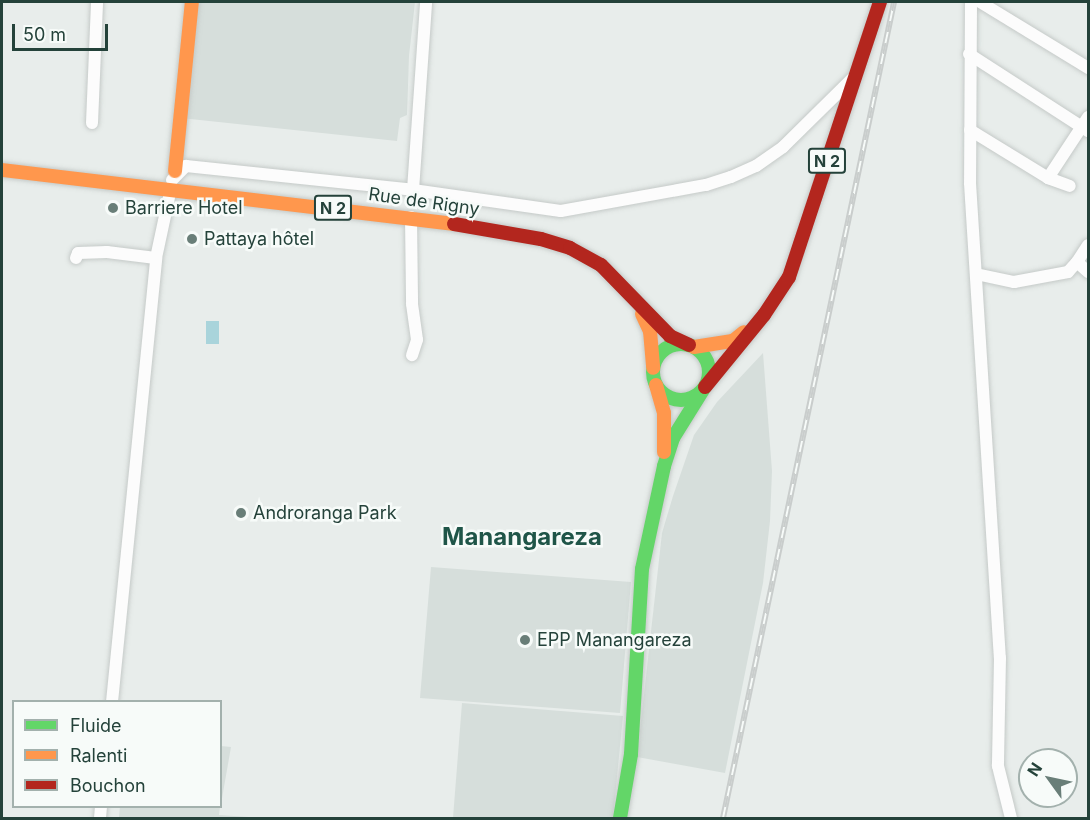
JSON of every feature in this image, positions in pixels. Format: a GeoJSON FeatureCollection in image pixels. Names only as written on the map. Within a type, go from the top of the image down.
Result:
{"type":"FeatureCollection","features":[{"type":"Feature","properties":{"kind":"main road"},"geometry":{"type":"LineString","coordinates":[[173,180],[192,2]]}},
{"type":"Feature","properties":{"kind":"main road","name":"N 2"},"geometry":{"type":"LineString","coordinates":[[691,346],[712,346],[733,340],[764,315],[789,277],[880,2]]}},
{"type":"Feature","properties":{"kind":"main road","name":"Rue de Rigny"},"geometry":{"type":"LineString","coordinates":[[2,170],[173,180],[522,234],[570,248],[601,265],[615,277],[639,307],[670,336],[691,346]]}},
{"type":"Feature","properties":{"kind":"main road","name":"Rue de Rigny"},"geometry":{"type":"LineString","coordinates":[[639,307],[650,331],[653,368]]}},
{"type":"Feature","properties":{"kind":"main road"},"geometry":{"type":"LineString","coordinates":[[620,819],[631,754],[642,569],[664,466],[674,438],[704,388],[764,315]]}},
{"type":"Feature","properties":{"kind":"main road"},"geometry":{"type":"LineString","coordinates":[[656,385],[661,393],[678,400],[687,400],[704,388],[709,373],[708,364],[704,356],[691,346],[670,346],[662,351],[653,368],[656,385],[664,413],[664,466]]}},
{"type":"Feature","properties":{"kind":"street"},"geometry":{"type":"LineString","coordinates":[[92,123],[97,2]]}},
{"type":"Feature","properties":{"kind":"street"},"geometry":{"type":"LineString","coordinates":[[413,190],[426,2]]}},
{"type":"Feature","properties":{"kind":"street"},"geometry":{"type":"LineString","coordinates":[[971,2],[970,183],[1000,658],[998,766],[1011,819]]}},
{"type":"Feature","properties":{"kind":"street"},"geometry":{"type":"LineString","coordinates":[[981,2],[1089,68]]}},
{"type":"Feature","properties":{"kind":"street"},"geometry":{"type":"LineString","coordinates":[[969,54],[1086,125],[1048,178]]}},
{"type":"Feature","properties":{"kind":"street"},"geometry":{"type":"LineString","coordinates":[[112,700],[156,258],[173,180],[186,166],[413,190],[561,211],[706,185],[756,166],[783,147],[857,74]]}},
{"type":"Feature","properties":{"kind":"street"},"geometry":{"type":"LineString","coordinates":[[970,130],[1048,178],[1070,186]]}},
{"type":"Feature","properties":{"kind":"street"},"geometry":{"type":"LineString","coordinates":[[411,217],[412,304],[417,340],[412,355]]}},
{"type":"Feature","properties":{"kind":"street"},"geometry":{"type":"LineString","coordinates":[[976,274],[1014,282],[1068,272],[1089,245]]}},
{"type":"Feature","properties":{"kind":"street"},"geometry":{"type":"LineString","coordinates":[[76,258],[78,253],[107,252],[156,258]]}},
{"type":"Feature","properties":{"kind":"street"},"geometry":{"type":"LineString","coordinates":[[1077,262],[1089,272]]}},
{"type":"Feature","properties":{"kind":"shaded area"},"geometry":{"type":"Polygon","coordinates":[[[195,2],[415,2],[409,56],[407,115],[400,118],[397,141],[181,118],[195,2]]]}},
{"type":"Feature","properties":{"kind":"shaded area"},"geometry":{"type":"Polygon","coordinates":[[[763,353],[772,471],[770,521],[763,583],[725,773],[637,757],[662,533],[673,496],[694,435],[717,402],[763,353]]]}},
{"type":"Feature","properties":{"kind":"shaded area","name":"EPP Manangareza"},"geometry":{"type":"Polygon","coordinates":[[[431,567],[631,582],[620,713],[420,698],[431,567]]]}},
{"type":"Feature","properties":{"kind":"shaded area"},"geometry":{"type":"Polygon","coordinates":[[[462,703],[623,716],[613,818],[453,818],[462,703]]]}},
{"type":"Feature","properties":{"kind":"shaded area"},"geometry":{"type":"Polygon","coordinates":[[[222,746],[231,747],[222,798],[222,746]]]}},
{"type":"Feature","properties":{"kind":"shaded area"},"geometry":{"type":"Polygon","coordinates":[[[120,808],[220,808],[219,815],[265,818],[119,818],[120,808]]]}},
{"type":"Feature","properties":{"kind":"water"},"geometry":{"type":"Polygon","coordinates":[[[206,321],[219,321],[219,344],[206,344],[206,321]]]}},
{"type":"Feature","properties":{"kind":"railway"},"geometry":{"type":"LineString","coordinates":[[723,818],[894,2]]}},
{"type":"Feature","properties":{"kind":"traffic: fast"},"geometry":{"type":"LineString","coordinates":[[676,344],[686,344],[701,352],[707,361],[709,372],[707,383],[701,392],[686,400],[676,400],[665,395],[658,388],[653,377],[653,367],[658,356],[665,349],[676,344]]}},
{"type":"Feature","properties":{"kind":"traffic: fast"},"geometry":{"type":"LineString","coordinates":[[620,818],[631,754],[642,569],[664,466],[673,438],[703,390]]}},
{"type":"Feature","properties":{"kind":"traffic: slow"},"geometry":{"type":"LineString","coordinates":[[175,171],[192,2]]}},
{"type":"Feature","properties":{"kind":"traffic: slow"},"geometry":{"type":"LineString","coordinates":[[2,170],[454,224]]}},
{"type":"Feature","properties":{"kind":"traffic: slow"},"geometry":{"type":"LineString","coordinates":[[642,314],[650,331],[653,368]]}},
{"type":"Feature","properties":{"kind":"traffic: slow"},"geometry":{"type":"LineString","coordinates":[[694,347],[733,341],[744,332]]}},
{"type":"Feature","properties":{"kind":"traffic: slow"},"geometry":{"type":"LineString","coordinates":[[656,385],[664,413],[664,452]]}},
{"type":"Feature","properties":{"kind":"traffic: jam"},"geometry":{"type":"LineString","coordinates":[[705,387],[764,315],[789,277],[880,2]]}},
{"type":"Feature","properties":{"kind":"traffic: jam"},"geometry":{"type":"LineString","coordinates":[[454,224],[541,239],[570,248],[601,265],[670,336],[689,345]]}},
{"type":"Feature","properties":{"kind":"place","name":"Barriere Hotel"},"geometry":{"type":"Point","coordinates":[113,208]}},
{"type":"Feature","properties":{"kind":"place","name":"Pattaya hôtel"},"geometry":{"type":"Point","coordinates":[192,239]}},
{"type":"Feature","properties":{"kind":"place","name":"Androranga Park"},"geometry":{"type":"Point","coordinates":[241,513]}},
{"type":"Feature","properties":{"kind":"place","name":"EPP Manangareza"},"geometry":{"type":"Point","coordinates":[525,640]}},
{"type":"Feature","properties":{"kind":"district","name":"Manangareza"},"geometry":{"type":"Point","coordinates":[522,537]}}]}
